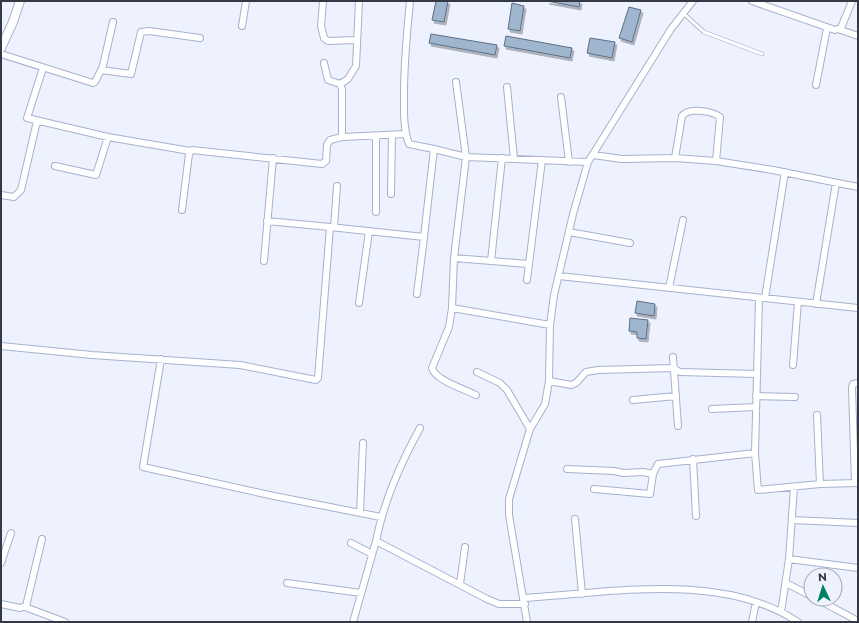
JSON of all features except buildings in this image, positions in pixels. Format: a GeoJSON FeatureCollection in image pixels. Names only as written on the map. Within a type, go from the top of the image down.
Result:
{"type":"FeatureCollection","features":[{"type":"Feature","properties":{"kind":"street"},"geometry":{"type":"LineString","coordinates":[[1,48],[13,22],[20,1]]}},
{"type":"Feature","properties":{"kind":"street"},"geometry":{"type":"LineString","coordinates":[[242,26],[246,1]]}},
{"type":"Feature","properties":{"kind":"street"},"geometry":{"type":"LineString","coordinates":[[323,1],[321,26],[324,38],[328,41],[356,40]]}},
{"type":"Feature","properties":{"kind":"street"},"geometry":{"type":"LineString","coordinates":[[340,84],[348,79],[356,66],[359,1]]}},
{"type":"Feature","properties":{"kind":"street"},"geometry":{"type":"LineString","coordinates":[[410,1],[404,53],[404,117],[409,144],[466,157],[588,162]]}},
{"type":"Feature","properties":{"kind":"street"},"geometry":{"type":"LineString","coordinates":[[527,622],[509,515],[509,499],[530,429],[545,404],[549,381],[550,325],[569,232],[588,162],[692,1]]}},
{"type":"Feature","properties":{"kind":"street"},"geometry":{"type":"LineString","coordinates":[[752,1],[827,28],[838,29],[858,36]]}},
{"type":"Feature","properties":{"kind":"street"},"geometry":{"type":"LineString","coordinates":[[838,29],[844,22],[852,3],[858,7]]}},
{"type":"Feature","properties":{"kind":"street"},"geometry":{"type":"LineString","coordinates":[[1,54],[93,83],[102,70],[113,22]]}},
{"type":"Feature","properties":{"kind":"street"},"geometry":{"type":"LineString","coordinates":[[816,85],[827,28]]}},
{"type":"Feature","properties":{"kind":"street"},"geometry":{"type":"LineString","coordinates":[[102,70],[131,74],[141,33],[144,31],[200,38]]}},
{"type":"Feature","properties":{"kind":"street"},"geometry":{"type":"LineString","coordinates":[[324,63],[328,80],[340,84]]}},
{"type":"Feature","properties":{"kind":"street"},"geometry":{"type":"LineString","coordinates":[[43,68],[27,118],[108,137],[190,151],[194,150],[322,164],[326,161],[328,142],[342,137],[406,134]]}},
{"type":"Feature","properties":{"kind":"street"},"geometry":{"type":"LineString","coordinates":[[456,82],[466,157],[454,258],[452,308],[449,327],[432,368],[434,373],[440,378],[476,395]]}},
{"type":"Feature","properties":{"kind":"street"},"geometry":{"type":"LineString","coordinates":[[340,84],[343,93],[342,137]]}},
{"type":"Feature","properties":{"kind":"street"},"geometry":{"type":"LineString","coordinates":[[507,87],[514,159]]}},
{"type":"Feature","properties":{"kind":"street"},"geometry":{"type":"LineString","coordinates":[[561,97],[569,162]]}},
{"type":"Feature","properties":{"kind":"street"},"geometry":{"type":"LineString","coordinates":[[675,158],[682,116],[688,111],[712,113],[720,117],[716,161]]}},
{"type":"Feature","properties":{"kind":"street"},"geometry":{"type":"LineString","coordinates":[[1,195],[14,196],[21,190],[37,121]]}},
{"type":"Feature","properties":{"kind":"street"},"geometry":{"type":"LineString","coordinates":[[391,194],[392,135]]}},
{"type":"Feature","properties":{"kind":"street"},"geometry":{"type":"LineString","coordinates":[[376,136],[376,212]]}},
{"type":"Feature","properties":{"kind":"street"},"geometry":{"type":"LineString","coordinates":[[55,166],[96,175],[108,137]]}},
{"type":"Feature","properties":{"kind":"street"},"geometry":{"type":"LineString","coordinates":[[417,294],[434,149]]}},
{"type":"Feature","properties":{"kind":"street"},"geometry":{"type":"LineString","coordinates":[[182,210],[190,151]]}},
{"type":"Feature","properties":{"kind":"street"},"geometry":{"type":"LineString","coordinates":[[593,155],[622,159],[675,158],[716,161],[785,172],[858,187]]}},
{"type":"Feature","properties":{"kind":"street"},"geometry":{"type":"LineString","coordinates":[[264,261],[273,158]]}},
{"type":"Feature","properties":{"kind":"street"},"geometry":{"type":"LineString","coordinates":[[492,261],[502,158]]}},
{"type":"Feature","properties":{"kind":"street"},"geometry":{"type":"LineString","coordinates":[[527,280],[542,160]]}},
{"type":"Feature","properties":{"kind":"street"},"geometry":{"type":"LineString","coordinates":[[785,172],[762,298],[756,374],[755,453],[758,490],[820,484],[857,483],[852,388],[853,384],[858,383]]}},
{"type":"Feature","properties":{"kind":"street"},"geometry":{"type":"LineString","coordinates":[[816,304],[836,183]]}},
{"type":"Feature","properties":{"kind":"street"},"geometry":{"type":"LineString","coordinates":[[1,346],[92,355],[240,365],[316,380],[318,378],[337,186]]}},
{"type":"Feature","properties":{"kind":"street"},"geometry":{"type":"LineString","coordinates":[[669,288],[683,220]]}},
{"type":"Feature","properties":{"kind":"street"},"geometry":{"type":"LineString","coordinates":[[267,221],[424,237]]}},
{"type":"Feature","properties":{"kind":"street"},"geometry":{"type":"LineString","coordinates":[[359,303],[369,231]]}},
{"type":"Feature","properties":{"kind":"street"},"geometry":{"type":"LineString","coordinates":[[569,232],[630,243]]}},
{"type":"Feature","properties":{"kind":"street"},"geometry":{"type":"LineString","coordinates":[[454,258],[528,264]]}},
{"type":"Feature","properties":{"kind":"street"},"geometry":{"type":"LineString","coordinates":[[559,276],[816,304],[858,306]]}},
{"type":"Feature","properties":{"kind":"street"},"geometry":{"type":"LineString","coordinates":[[794,365],[798,302]]}},
{"type":"Feature","properties":{"kind":"street"},"geometry":{"type":"LineString","coordinates":[[452,308],[550,325]]}},
{"type":"Feature","properties":{"kind":"street"},"geometry":{"type":"LineString","coordinates":[[673,357],[678,426]]}},
{"type":"Feature","properties":{"kind":"street"},"geometry":{"type":"LineString","coordinates":[[161,359],[143,467],[381,518]]}},
{"type":"Feature","properties":{"kind":"street"},"geometry":{"type":"LineString","coordinates":[[549,381],[571,385],[576,383],[586,372],[598,370],[673,368],[680,372],[756,374]]}},
{"type":"Feature","properties":{"kind":"street"},"geometry":{"type":"LineString","coordinates":[[477,372],[500,383],[507,390],[530,429]]}},
{"type":"Feature","properties":{"kind":"street"},"geometry":{"type":"LineString","coordinates":[[633,400],[676,396]]}},
{"type":"Feature","properties":{"kind":"street"},"geometry":{"type":"LineString","coordinates":[[756,396],[795,397]]}},
{"type":"Feature","properties":{"kind":"street"},"geometry":{"type":"LineString","coordinates":[[712,409],[756,407]]}},
{"type":"Feature","properties":{"kind":"street"},"geometry":{"type":"LineString","coordinates":[[817,415],[820,484]]}},
{"type":"Feature","properties":{"kind":"street"},"geometry":{"type":"LineString","coordinates":[[355,621],[381,518],[404,456],[420,428]]}},
{"type":"Feature","properties":{"kind":"street"},"geometry":{"type":"LineString","coordinates":[[360,513],[363,443]]}},
{"type":"Feature","properties":{"kind":"street"},"geometry":{"type":"LineString","coordinates":[[594,489],[650,494],[654,474],[658,464],[755,453]]}},
{"type":"Feature","properties":{"kind":"street"},"geometry":{"type":"LineString","coordinates":[[693,459],[696,516]]}},
{"type":"Feature","properties":{"kind":"street"},"geometry":{"type":"LineString","coordinates":[[567,469],[614,470],[624,473],[643,472],[654,474]]}},
{"type":"Feature","properties":{"kind":"street"},"geometry":{"type":"LineString","coordinates":[[781,612],[789,559],[794,487]]}},
{"type":"Feature","properties":{"kind":"street"},"geometry":{"type":"LineString","coordinates":[[575,519],[582,594]]}},
{"type":"Feature","properties":{"kind":"street"},"geometry":{"type":"LineString","coordinates":[[792,520],[858,523]]}},
{"type":"Feature","properties":{"kind":"street"},"geometry":{"type":"LineString","coordinates":[[1,563],[11,533]]}},
{"type":"Feature","properties":{"kind":"street"},"geometry":{"type":"LineString","coordinates":[[25,607],[42,538]]}},
{"type":"Feature","properties":{"kind":"street"},"geometry":{"type":"LineString","coordinates":[[376,541],[499,604],[582,594],[642,589],[666,589],[718,593],[756,602],[781,612],[795,621]]}},
{"type":"Feature","properties":{"kind":"street"},"geometry":{"type":"LineString","coordinates":[[351,543],[372,554]]}},
{"type":"Feature","properties":{"kind":"street"},"geometry":{"type":"LineString","coordinates":[[460,584],[465,547]]}},
{"type":"Feature","properties":{"kind":"street"},"geometry":{"type":"LineString","coordinates":[[789,559],[858,568]]}},
{"type":"Feature","properties":{"kind":"street"},"geometry":{"type":"LineString","coordinates":[[287,583],[361,593]]}},
{"type":"Feature","properties":{"kind":"street"},"geometry":{"type":"LineString","coordinates":[[786,583],[803,592]]}},
{"type":"Feature","properties":{"kind":"street"},"geometry":{"type":"LineString","coordinates":[[752,622],[756,602]]}},
{"type":"Feature","properties":{"kind":"street"},"geometry":{"type":"LineString","coordinates":[[1,604],[20,608],[25,607],[65,622]]}},
{"type":"Feature","properties":{"kind":"street"},"geometry":{"type":"LineString","coordinates":[[831,607],[858,621]]}},
{"type":"Feature","properties":{"kind":"lane"},"geometry":{"type":"LineString","coordinates":[[683,13],[704,32],[762,54]]}}]}
